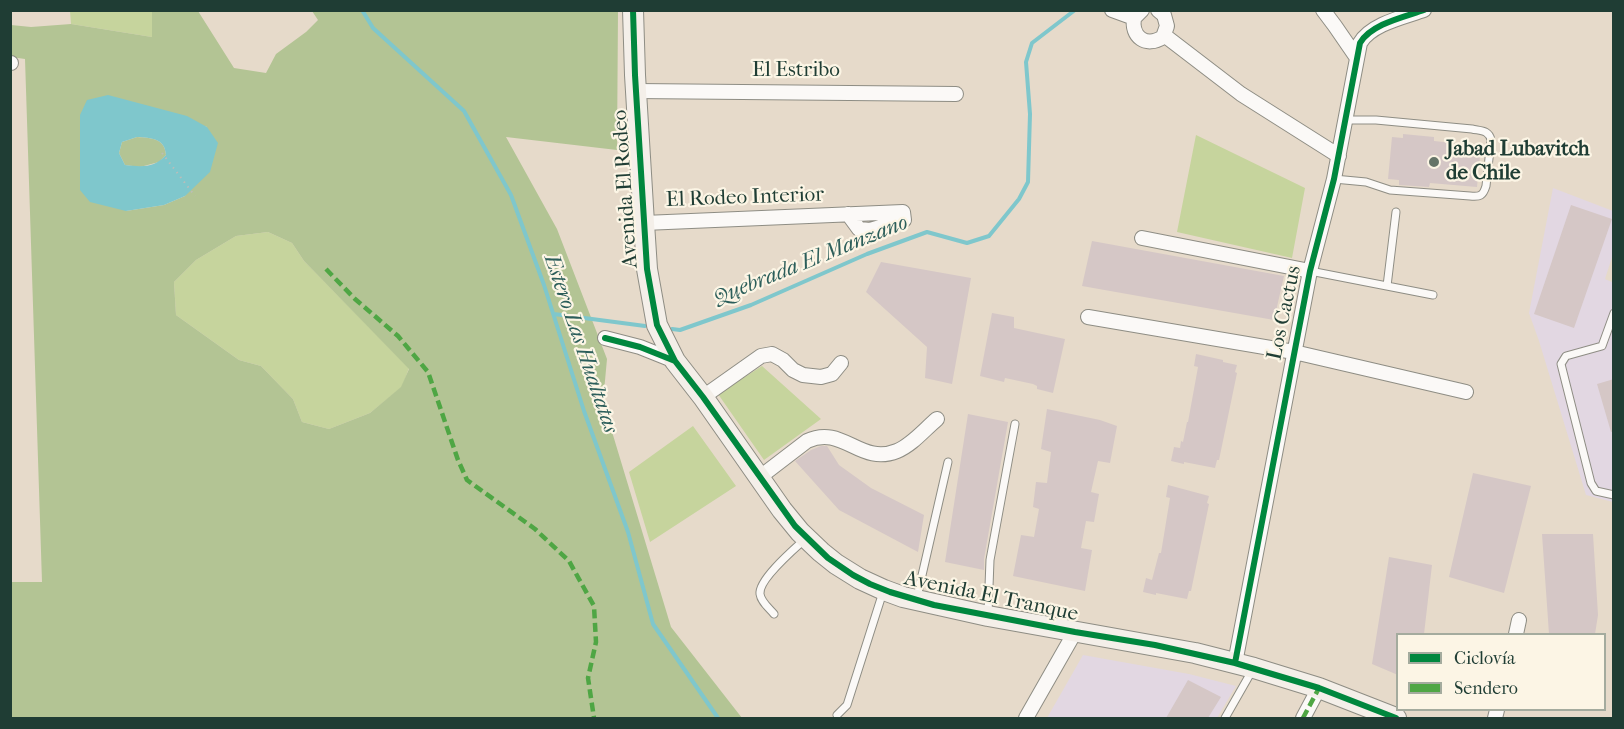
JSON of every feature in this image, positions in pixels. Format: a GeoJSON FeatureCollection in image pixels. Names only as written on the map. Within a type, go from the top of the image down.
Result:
{"type":"FeatureCollection","features":[{"type":"Feature","properties":{"kind":"street","name":"Avenida El Rodeo"},"geometry":{"type":"LineString","coordinates":[[633,10],[647,269],[657,325],[675,361]]}},
{"type":"Feature","properties":{"kind":"street"},"geometry":{"type":"LineString","coordinates":[[1112,10],[1138,14],[1134,30],[1141,39],[1152,42],[1164,35],[1167,26],[1164,15],[1158,10]]}},
{"type":"Feature","properties":{"kind":"street"},"geometry":{"type":"LineString","coordinates":[[1323,10],[1357,58]]}},
{"type":"Feature","properties":{"kind":"street","name":"Los Cactus"},"geometry":{"type":"LineString","coordinates":[[1235,663],[1310,272],[1347,120],[1360,43],[1366,34],[1402,14],[1424,10]]}},
{"type":"Feature","properties":{"kind":"street"},"geometry":{"type":"LineString","coordinates":[[1164,35],[1241,94],[1339,156]]}},
{"type":"Feature","properties":{"kind":"street","name":"El Estribo"},"geometry":{"type":"LineString","coordinates":[[636,91],[956,94]]}},
{"type":"Feature","properties":{"kind":"street","name":"El Rodeo Interior"},"geometry":{"type":"LineString","coordinates":[[644,223],[848,214]]}},
{"type":"Feature","properties":{"kind":"street"},"geometry":{"type":"LineString","coordinates":[[1142,238],[1310,272]]}},
{"type":"Feature","properties":{"kind":"street"},"geometry":{"type":"LineString","coordinates":[[1088,317],[1294,352],[1466,392]]}},
{"type":"Feature","properties":{"kind":"street"},"geometry":{"type":"LineString","coordinates":[[605,338],[640,347],[675,361]]}},
{"type":"Feature","properties":{"kind":"street"},"geometry":{"type":"LineString","coordinates":[[703,397],[761,356],[772,354],[803,375],[821,377],[832,374],[841,363]]}},
{"type":"Feature","properties":{"kind":"street","name":"Avenida El Tranque"},"geometry":{"type":"LineString","coordinates":[[675,361],[789,519],[806,538],[836,564],[860,579],[884,590],[916,600],[988,616],[1155,645],[1235,663],[1320,688],[1396,718]]}},
{"type":"Feature","properties":{"kind":"street"},"geometry":{"type":"LineString","coordinates":[[759,477],[814,438],[835,437],[862,451],[880,455],[888,454],[903,448],[937,419]]}},
{"type":"Feature","properties":{"kind":"street"},"geometry":{"type":"LineString","coordinates":[[1516,633],[1519,620]]}},
{"type":"Feature","properties":{"kind":"street"},"geometry":{"type":"LineString","coordinates":[[1026,718],[1075,632]]}},
{"type":"Feature","properties":{"kind":"street"},"geometry":{"type":"LineString","coordinates":[[1303,718],[1320,688]]}},
{"type":"Feature","properties":{"kind":"lane"},"geometry":{"type":"LineString","coordinates":[[1334,179],[1358,180],[1390,190],[1470,196],[1482,195],[1486,186],[1491,140],[1487,132],[1376,120],[1347,120]]}},
{"type":"Feature","properties":{"kind":"lane"},"geometry":{"type":"LineString","coordinates":[[1387,286],[1396,212]]}},
{"type":"Feature","properties":{"kind":"lane"},"geometry":{"type":"LineString","coordinates":[[1310,272],[1433,295]]}},
{"type":"Feature","properties":{"kind":"lane"},"geometry":{"type":"LineString","coordinates":[[1614,313],[1602,346],[1566,357],[1561,364],[1591,483],[1596,491],[1614,495]]}},
{"type":"Feature","properties":{"kind":"lane"},"geometry":{"type":"LineString","coordinates":[[988,616],[990,560],[1015,424]]}},
{"type":"Feature","properties":{"kind":"lane"},"geometry":{"type":"LineString","coordinates":[[916,600],[948,462]]}},
{"type":"Feature","properties":{"kind":"lane"},"geometry":{"type":"LineString","coordinates":[[774,614],[763,602],[760,595],[761,588],[782,560],[806,538]]}},
{"type":"Feature","properties":{"kind":"lane"},"geometry":{"type":"LineString","coordinates":[[837,715],[847,705],[884,590]]}},
{"type":"Feature","properties":{"kind":"lane"},"geometry":{"type":"LineString","coordinates":[[1225,718],[1254,668]]}},
{"type":"Feature","properties":{"kind":"path"},"geometry":{"type":"LineString","coordinates":[[162,153],[195,196]]}},
{"type":"Feature","properties":{"kind":"shaded area"},"geometry":{"type":"Polygon","coordinates":[[[1553,188],[1613,211],[1613,254],[1605,279],[1614,283],[1613,502],[1586,495],[1529,313],[1553,188]]]}},
{"type":"Feature","properties":{"kind":"shaded area"},"geometry":{"type":"Polygon","coordinates":[[[1083,655],[1189,674],[1236,686],[1217,718],[1047,718],[1083,655]]]}},
{"type":"Feature","properties":{"kind":"green space"},"geometry":{"type":"Polygon","coordinates":[[[70,11],[152,11],[152,37],[71,24],[70,11]]]}},
{"type":"Feature","properties":{"kind":"green space"},"geometry":{"type":"Polygon","coordinates":[[[152,11],[198,11],[234,68],[266,73],[276,54],[318,20],[312,11],[618,11],[617,150],[506,137],[557,229],[607,359],[603,402],[671,627],[742,718],[11,718],[11,582],[42,582],[25,59],[11,57],[11,25],[31,27],[71,24],[152,37],[152,11]],[[108,96],[126,211],[164,205],[185,196],[207,127],[108,96]],[[268,232],[236,236],[196,260],[174,282],[176,315],[239,360],[261,366],[293,399],[302,422],[329,429],[370,413],[401,387],[409,369],[304,261],[292,243],[268,232]]]}},
{"type":"Feature","properties":{"kind":"green space"},"geometry":{"type":"Polygon","coordinates":[[[1196,135],[1305,188],[1292,258],[1177,232],[1196,135]]]}},
{"type":"Feature","properties":{"kind":"green space"},"geometry":{"type":"Polygon","coordinates":[[[137,137],[160,142],[166,155],[159,162],[140,167],[125,165],[119,153],[122,142],[137,137]]]}},
{"type":"Feature","properties":{"kind":"green space"},"geometry":{"type":"Polygon","coordinates":[[[268,232],[292,243],[304,261],[409,368],[402,387],[370,413],[329,429],[302,422],[293,399],[261,366],[239,360],[176,315],[174,282],[196,260],[236,236],[268,232]]]}},
{"type":"Feature","properties":{"kind":"green space"},"geometry":{"type":"Polygon","coordinates":[[[762,366],[821,419],[764,460],[718,394],[762,366]]]}},
{"type":"Feature","properties":{"kind":"green space"},"geometry":{"type":"Polygon","coordinates":[[[693,426],[736,486],[650,542],[629,472],[693,426]]]}},
{"type":"Feature","properties":{"kind":"water"},"geometry":{"type":"Polygon","coordinates":[[[108,95],[187,116],[207,127],[218,143],[210,172],[185,196],[164,205],[126,211],[90,202],[80,190],[80,115],[87,100],[108,95]],[[137,137],[122,142],[119,153],[125,165],[147,166],[166,155],[160,142],[137,137]]]}},
{"type":"Feature","properties":{"kind":"building","name":"Jabad Lubavitch de Chile"},"geometry":{"type":"Polygon","coordinates":[[[1403,134],[1434,137],[1434,141],[1481,146],[1477,187],[1430,183],[1429,187],[1399,185],[1399,180],[1388,179],[1392,137],[1403,138],[1403,134]]]}},
{"type":"Feature","properties":{"kind":"building"},"geometry":{"type":"Polygon","coordinates":[[[1571,205],[1612,219],[1574,328],[1534,314],[1571,205]]]}},
{"type":"Feature","properties":{"kind":"building"},"geometry":{"type":"Polygon","coordinates":[[[1092,241],[1284,276],[1274,320],[1082,286],[1092,241]]]}},
{"type":"Feature","properties":{"kind":"building"},"geometry":{"type":"Polygon","coordinates":[[[881,262],[971,278],[952,384],[925,378],[927,347],[866,292],[881,262]]]}},
{"type":"Feature","properties":{"kind":"building"},"geometry":{"type":"Polygon","coordinates":[[[992,313],[1014,317],[1014,328],[1065,339],[1053,393],[1037,389],[1037,386],[1033,384],[1005,378],[1004,382],[980,376],[992,313]]]}},
{"type":"Feature","properties":{"kind":"building"},"geometry":{"type":"Polygon","coordinates":[[[1196,354],[1237,365],[1219,460],[1215,468],[1171,461],[1174,447],[1180,448],[1181,441],[1183,442],[1188,422],[1198,367],[1194,366],[1196,354]]]}},
{"type":"Feature","properties":{"kind":"building"},"geometry":{"type":"Polygon","coordinates":[[[1614,379],[1614,431],[1611,432],[1597,384],[1614,379]]]}},
{"type":"Feature","properties":{"kind":"building"},"geometry":{"type":"Polygon","coordinates":[[[1047,409],[1100,420],[1117,426],[1110,463],[1098,461],[1091,492],[1099,494],[1094,522],[1086,521],[1081,548],[1092,550],[1085,591],[1013,576],[1021,535],[1034,537],[1039,509],[1033,507],[1036,482],[1047,483],[1051,452],[1041,449],[1047,409]]]}},
{"type":"Feature","properties":{"kind":"building"},"geometry":{"type":"Polygon","coordinates":[[[968,414],[1008,422],[984,570],[945,562],[968,414]]]}},
{"type":"Feature","properties":{"kind":"building"},"geometry":{"type":"Polygon","coordinates":[[[821,446],[827,446],[839,465],[871,488],[924,515],[918,552],[839,510],[795,461],[821,446]]]}},
{"type":"Feature","properties":{"kind":"building"},"geometry":{"type":"Polygon","coordinates":[[[1473,473],[1531,486],[1504,593],[1449,577],[1473,473]]]}},
{"type":"Feature","properties":{"kind":"building"},"geometry":{"type":"Polygon","coordinates":[[[1168,485],[1209,496],[1191,591],[1187,599],[1143,592],[1146,578],[1152,580],[1159,553],[1161,553],[1170,498],[1166,497],[1168,485]]]}},
{"type":"Feature","properties":{"kind":"building"},"geometry":{"type":"Polygon","coordinates":[[[1542,534],[1593,534],[1598,615],[1595,633],[1549,633],[1542,534]]]}},
{"type":"Feature","properties":{"kind":"building"},"geometry":{"type":"Polygon","coordinates":[[[1389,557],[1432,565],[1424,633],[1396,633],[1396,674],[1372,664],[1389,557]]]}},
{"type":"Feature","properties":{"kind":"building"},"geometry":{"type":"Polygon","coordinates":[[[1188,680],[1221,697],[1208,718],[1166,718],[1188,680]]]}},
{"type":"Feature","properties":{"kind":"waterway","name":"Estero Las Hualtatas"},"geometry":{"type":"LineString","coordinates":[[362,10],[373,28],[464,111],[511,195],[544,285],[584,411],[628,532],[653,624],[718,718]]}},
{"type":"Feature","properties":{"kind":"waterway","name":"Quebrada El Manzano"},"geometry":{"type":"LineString","coordinates":[[672,329],[680,330],[751,305],[867,254],[927,232],[967,243],[989,236],[1019,199],[1028,182],[1030,114],[1026,62],[1032,43],[1075,10]]}},
{"type":"Feature","properties":{"kind":"waterway","name":"Quebrada El Manzano"},"geometry":{"type":"LineString","coordinates":[[554,314],[645,326]]}},
{"type":"Feature","properties":{"kind":"marked path"},"geometry":{"type":"LineString","coordinates":[[326,269],[355,299],[398,336],[428,372],[467,480],[535,529],[569,561],[594,606],[596,642],[588,678],[594,718]]}},
{"type":"Feature","properties":{"kind":"marked path"},"geometry":{"type":"LineString","coordinates":[[1303,718],[1319,688]]}},
{"type":"Feature","properties":{"kind":"cycle path"},"geometry":{"type":"LineString","coordinates":[[633,10],[647,269],[657,325],[675,361]]}},
{"type":"Feature","properties":{"kind":"cycle path"},"geometry":{"type":"LineString","coordinates":[[1235,663],[1310,271],[1334,179],[1360,43],[1365,36],[1380,26],[1424,10]]}},
{"type":"Feature","properties":{"kind":"cycle path"},"geometry":{"type":"LineString","coordinates":[[605,338],[640,347],[675,361],[795,526],[828,558],[870,584],[934,605],[1155,645],[1235,663],[1319,688],[1396,718]]}},
{"type":"Feature","properties":{"kind":"place","name":"Jabad Lubavitch de Chile"},"geometry":{"type":"Point","coordinates":[1434,162]}}]}
